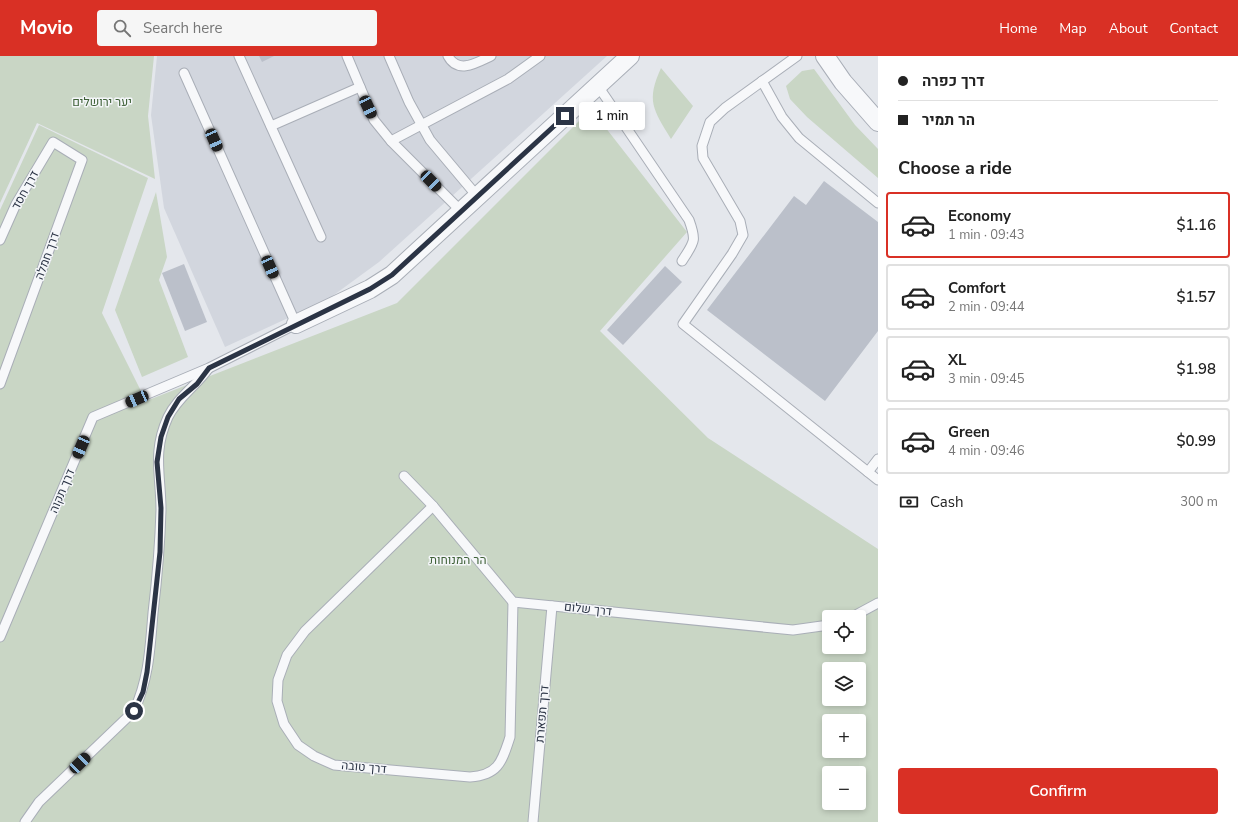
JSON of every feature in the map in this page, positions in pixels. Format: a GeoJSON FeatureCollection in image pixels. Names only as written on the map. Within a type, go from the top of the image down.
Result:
{"type":"FeatureCollection","features":[{"type":"Feature","properties":{"kind":"street"},"geometry":{"type":"LineString","coordinates":[[296,324],[370,289],[392,275],[630,56]]}},
{"type":"Feature","properties":{"kind":"street"},"geometry":{"type":"LineString","coordinates":[[825,56],[844,82],[878,122]]}},
{"type":"Feature","properties":{"kind":"lane"},"geometry":{"type":"LineString","coordinates":[[239,56],[320,237]]}},
{"type":"Feature","properties":{"kind":"lane"},"geometry":{"type":"LineString","coordinates":[[347,56],[374,120],[391,140],[461,211]]}},
{"type":"Feature","properties":{"kind":"lane"},"geometry":{"type":"LineString","coordinates":[[389,56],[409,102],[430,140],[477,196]]}},
{"type":"Feature","properties":{"kind":"lane"},"geometry":{"type":"LineString","coordinates":[[448,56],[458,65],[465,67],[491,56]]}},
{"type":"Feature","properties":{"kind":"lane"},"geometry":{"type":"LineString","coordinates":[[391,140],[508,79],[540,56]]}},
{"type":"Feature","properties":{"kind":"lane"},"geometry":{"type":"LineString","coordinates":[[797,56],[725,108],[710,122],[702,146],[703,158],[740,220],[743,235],[732,254],[683,324],[878,480]]}},
{"type":"Feature","properties":{"kind":"lane"},"geometry":{"type":"LineString","coordinates":[[184,73],[296,324]]}},
{"type":"Feature","properties":{"kind":"lane"},"geometry":{"type":"LineString","coordinates":[[762,81],[782,117],[799,138],[878,203]]}},
{"type":"Feature","properties":{"kind":"lane"},"geometry":{"type":"LineString","coordinates":[[598,86],[689,220],[694,233],[694,242],[682,261]]}},
{"type":"Feature","properties":{"kind":"lane"},"geometry":{"type":"LineString","coordinates":[[271,126],[360,87]]}},
{"type":"Feature","properties":{"kind":"lane","name":"דרך חסד"},"geometry":{"type":"LineString","coordinates":[[0,240],[16,204],[53,142]]}},
{"type":"Feature","properties":{"kind":"lane","name":"דרך חמלה"},"geometry":{"type":"LineString","coordinates":[[0,384],[82,160],[53,142]]}},
{"type":"Feature","properties":{"kind":"lane","name":"דרך תקוה"},"geometry":{"type":"LineString","coordinates":[[0,637],[93,417],[209,368],[296,324]]}},
{"type":"Feature","properties":{"kind":"lane"},"geometry":{"type":"LineString","coordinates":[[25,822],[39,802],[134,711],[143,692],[147,672],[160,552],[161,508],[157,462],[161,437],[168,417],[179,399],[197,384],[209,368]]}},
{"type":"Feature","properties":{"kind":"lane"},"geometry":{"type":"LineString","coordinates":[[868,472],[878,459]]}},
{"type":"Feature","properties":{"kind":"lane"},"geometry":{"type":"LineString","coordinates":[[404,476],[433,506],[513,602]]}},
{"type":"Feature","properties":{"kind":"lane","name":"דרך טובה"},"geometry":{"type":"LineString","coordinates":[[433,506],[305,631],[287,655],[278,680],[276,701],[284,724],[298,745],[314,756],[334,765],[470,777],[483,776],[496,770],[503,757],[510,737],[513,602]]}},
{"type":"Feature","properties":{"kind":"lane","name":"דרך שלום"},"geometry":{"type":"LineString","coordinates":[[513,602],[793,630],[822,626]]}},
{"type":"Feature","properties":{"kind":"lane"},"geometry":{"type":"LineString","coordinates":[[865,610],[878,603]]}},
{"type":"Feature","properties":{"kind":"lane","name":"דרך תפארת"},"geometry":{"type":"LineString","coordinates":[[533,822],[552,606]]}},
{"type":"Feature","properties":{"kind":"shaded area"},"geometry":{"type":"Polygon","coordinates":[[[157,56],[607,56],[379,262],[327,300],[225,347],[164,208],[151,115],[157,56]]]}},
{"type":"Feature","properties":{"kind":"green space","name":"יער ירושלים"},"geometry":{"type":"Polygon","coordinates":[[[0,56],[154,56],[148,116],[155,179],[37,123],[0,203],[0,56]]]}},
{"type":"Feature","properties":{"kind":"green space"},"geometry":{"type":"Polygon","coordinates":[[[661,68],[693,106],[671,139],[656,112],[654,105],[654,89],[656,79],[661,68]]]}},
{"type":"Feature","properties":{"kind":"green space"},"geometry":{"type":"Polygon","coordinates":[[[814,69],[855,125],[878,149],[878,178],[807,117],[790,99],[786,86],[802,71],[814,69]]]}},
{"type":"Feature","properties":{"kind":"green space","name":"הר המנוחות"},"geometry":{"type":"Polygon","coordinates":[[[591,109],[687,232],[600,331],[708,438],[878,549],[878,822],[0,822],[0,210],[39,125],[148,178],[102,313],[146,401],[397,303],[591,109]]]}},
{"type":"Feature","properties":{"kind":"green space"},"geometry":{"type":"Polygon","coordinates":[[[156,192],[167,257],[159,280],[188,357],[142,377],[115,310],[156,192]]]}},
{"type":"Feature","properties":{"kind":"building"},"geometry":{"type":"Polygon","coordinates":[[[259,56],[274,56],[262,62],[259,56]]]}},
{"type":"Feature","properties":{"kind":"building"},"geometry":{"type":"Polygon","coordinates":[[[824,181],[878,222],[878,331],[825,401],[707,310],[794,196],[806,205],[824,181]]]}},
{"type":"Feature","properties":{"kind":"building"},"geometry":{"type":"Polygon","coordinates":[[[184,264],[207,322],[185,331],[162,273],[184,264]]]}},
{"type":"Feature","properties":{"kind":"building"},"geometry":{"type":"Polygon","coordinates":[[[665,266],[682,282],[623,345],[607,330],[665,266]]]}},
{"type":"Feature","properties":{"kind":"route"},"geometry":{"type":"LineString","coordinates":[[134,711],[143,692],[147,672],[160,552],[161,508],[157,462],[164,427],[179,399],[197,384],[209,368],[370,289],[392,275],[565,116]]}}]}
